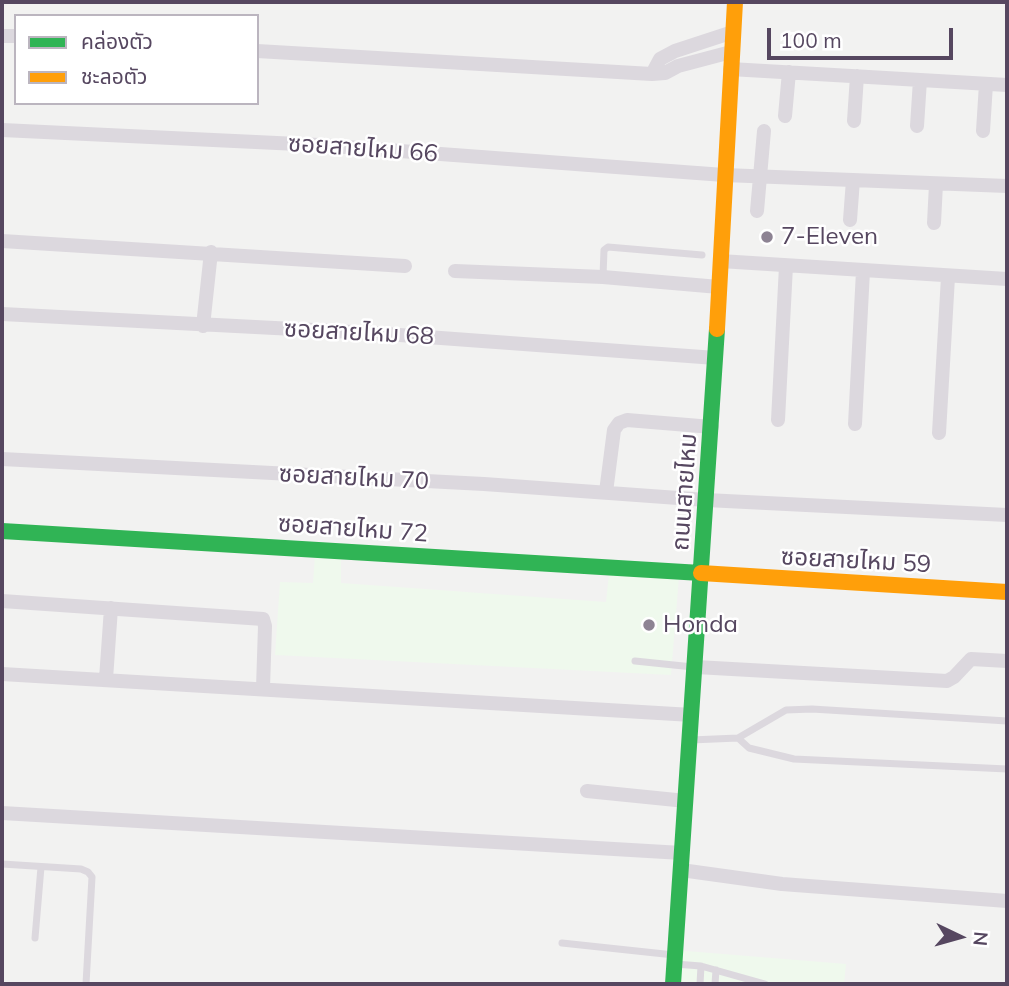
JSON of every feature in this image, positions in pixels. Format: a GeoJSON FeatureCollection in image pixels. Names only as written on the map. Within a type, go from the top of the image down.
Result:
{"type":"FeatureCollection","features":[{"type":"Feature","properties":{"kind":"street","name":"ถนนสายไหม"},"geometry":{"type":"LineString","coordinates":[[673,984],[712,427],[735,2]]}},
{"type":"Feature","properties":{"kind":"street"},"geometry":{"type":"LineString","coordinates":[[652,74],[660,59],[674,51],[733,32]]}},
{"type":"Feature","properties":{"kind":"street"},"geometry":{"type":"LineString","coordinates":[[259,51],[652,74],[731,52]]}},
{"type":"Feature","properties":{"kind":"street"},"geometry":{"type":"LineString","coordinates":[[730,69],[1007,85]]}},
{"type":"Feature","properties":{"kind":"street"},"geometry":{"type":"LineString","coordinates":[[785,116],[789,72]]}},
{"type":"Feature","properties":{"kind":"street"},"geometry":{"type":"LineString","coordinates":[[854,121],[857,76]]}},
{"type":"Feature","properties":{"kind":"street"},"geometry":{"type":"LineString","coordinates":[[917,126],[920,80]]}},
{"type":"Feature","properties":{"kind":"street"},"geometry":{"type":"LineString","coordinates":[[983,131],[986,84]]}},
{"type":"Feature","properties":{"kind":"street","name":"ซอยสายไหม 66"},"geometry":{"type":"LineString","coordinates":[[2,130],[319,145],[724,175],[1007,186]]}},
{"type":"Feature","properties":{"kind":"street"},"geometry":{"type":"LineString","coordinates":[[757,211],[764,131]]}},
{"type":"Feature","properties":{"kind":"street"},"geometry":{"type":"LineString","coordinates":[[850,220],[853,180]]}},
{"type":"Feature","properties":{"kind":"street"},"geometry":{"type":"LineString","coordinates":[[934,223],[936,184]]}},
{"type":"Feature","properties":{"kind":"street"},"geometry":{"type":"LineString","coordinates":[[2,241],[405,266]]}},
{"type":"Feature","properties":{"kind":"street"},"geometry":{"type":"LineString","coordinates":[[203,326],[211,253]]}},
{"type":"Feature","properties":{"kind":"street"},"geometry":{"type":"LineString","coordinates":[[720,261],[1007,279]]}},
{"type":"Feature","properties":{"kind":"street"},"geometry":{"type":"LineString","coordinates":[[778,420],[786,266]]}},
{"type":"Feature","properties":{"kind":"street"},"geometry":{"type":"LineString","coordinates":[[455,271],[603,277],[719,287]]}},
{"type":"Feature","properties":{"kind":"street"},"geometry":{"type":"LineString","coordinates":[[855,424],[863,271]]}},
{"type":"Feature","properties":{"kind":"street"},"geometry":{"type":"LineString","coordinates":[[939,432],[948,276]]}},
{"type":"Feature","properties":{"kind":"street","name":"ซอยสายไหม 68"},"geometry":{"type":"LineString","coordinates":[[2,314],[372,333],[716,358]]}},
{"type":"Feature","properties":{"kind":"street"},"geometry":{"type":"LineString","coordinates":[[606,492],[614,430],[619,423],[627,420],[712,427]]}},
{"type":"Feature","properties":{"kind":"street","name":"ซอยสายไหม 70"},"geometry":{"type":"LineString","coordinates":[[2,459],[1007,515]]}},
{"type":"Feature","properties":{"kind":"street","name":"ซอยสายไหม 72"},"geometry":{"type":"LineString","coordinates":[[2,531],[135,537],[702,575]]}},
{"type":"Feature","properties":{"kind":"street","name":"ซอยสายไหม 59"},"geometry":{"type":"LineString","coordinates":[[702,575],[1007,592]]}},
{"type":"Feature","properties":{"kind":"street"},"geometry":{"type":"LineString","coordinates":[[2,601],[262,620],[265,626],[263,688]]}},
{"type":"Feature","properties":{"kind":"street"},"geometry":{"type":"LineString","coordinates":[[106,679],[110,608]]}},
{"type":"Feature","properties":{"kind":"street"},"geometry":{"type":"LineString","coordinates":[[696,667],[947,681],[971,659],[1007,661]]}},
{"type":"Feature","properties":{"kind":"street"},"geometry":{"type":"LineString","coordinates":[[2,674],[692,715]]}},
{"type":"Feature","properties":{"kind":"street"},"geometry":{"type":"LineString","coordinates":[[587,791],[686,801]]}},
{"type":"Feature","properties":{"kind":"street"},"geometry":{"type":"LineString","coordinates":[[2,813],[682,853]]}},
{"type":"Feature","properties":{"kind":"street"},"geometry":{"type":"LineString","coordinates":[[681,870],[782,884],[1007,901]]}},
{"type":"Feature","properties":{"kind":"lane"},"geometry":{"type":"LineString","coordinates":[[603,277],[605,247],[702,255]]}},
{"type":"Feature","properties":{"kind":"lane"},"geometry":{"type":"LineString","coordinates":[[635,661],[696,667]]}},
{"type":"Feature","properties":{"kind":"lane"},"geometry":{"type":"LineString","coordinates":[[691,740],[738,738],[786,710],[812,709],[1007,720]]}},
{"type":"Feature","properties":{"kind":"lane"},"geometry":{"type":"LineString","coordinates":[[738,738],[749,748],[794,759],[1007,769]]}},
{"type":"Feature","properties":{"kind":"lane"},"geometry":{"type":"LineString","coordinates":[[2,864],[81,869],[92,877],[86,984]]}},
{"type":"Feature","properties":{"kind":"lane"},"geometry":{"type":"LineString","coordinates":[[35,938],[41,867]]}},
{"type":"Feature","properties":{"kind":"lane"},"geometry":{"type":"LineString","coordinates":[[562,943],[675,960],[716,970],[740,980],[765,984]]}},
{"type":"Feature","properties":{"kind":"lane"},"geometry":{"type":"LineString","coordinates":[[700,984],[701,966]]}},
{"type":"Feature","properties":{"kind":"lane"},"geometry":{"type":"LineString","coordinates":[[715,984],[716,970]]}},
{"type":"Feature","properties":{"kind":"shaded area"},"geometry":{"type":"Polygon","coordinates":[[[315,555],[341,556],[341,583],[606,602],[609,574],[679,577],[671,675],[275,655],[280,582],[313,583],[315,555]]]}},
{"type":"Feature","properties":{"kind":"shaded area"},"geometry":{"type":"Polygon","coordinates":[[[674,950],[846,964],[844,984],[671,984],[674,950]]]}},
{"type":"Feature","properties":{"kind":"traffic: fast"},"geometry":{"type":"LineString","coordinates":[[673,984],[717,329]]}},
{"type":"Feature","properties":{"kind":"traffic: fast"},"geometry":{"type":"LineString","coordinates":[[2,531],[701,573]]}},
{"type":"Feature","properties":{"kind":"traffic: slow"},"geometry":{"type":"LineString","coordinates":[[717,329],[735,2]]}},
{"type":"Feature","properties":{"kind":"traffic: slow"},"geometry":{"type":"LineString","coordinates":[[701,573],[1007,592]]}},
{"type":"Feature","properties":{"kind":"place","name":"7-Eleven"},"geometry":{"type":"Point","coordinates":[767,237]}},
{"type":"Feature","properties":{"kind":"place","name":"Honda"},"geometry":{"type":"Point","coordinates":[649,625]}}]}
